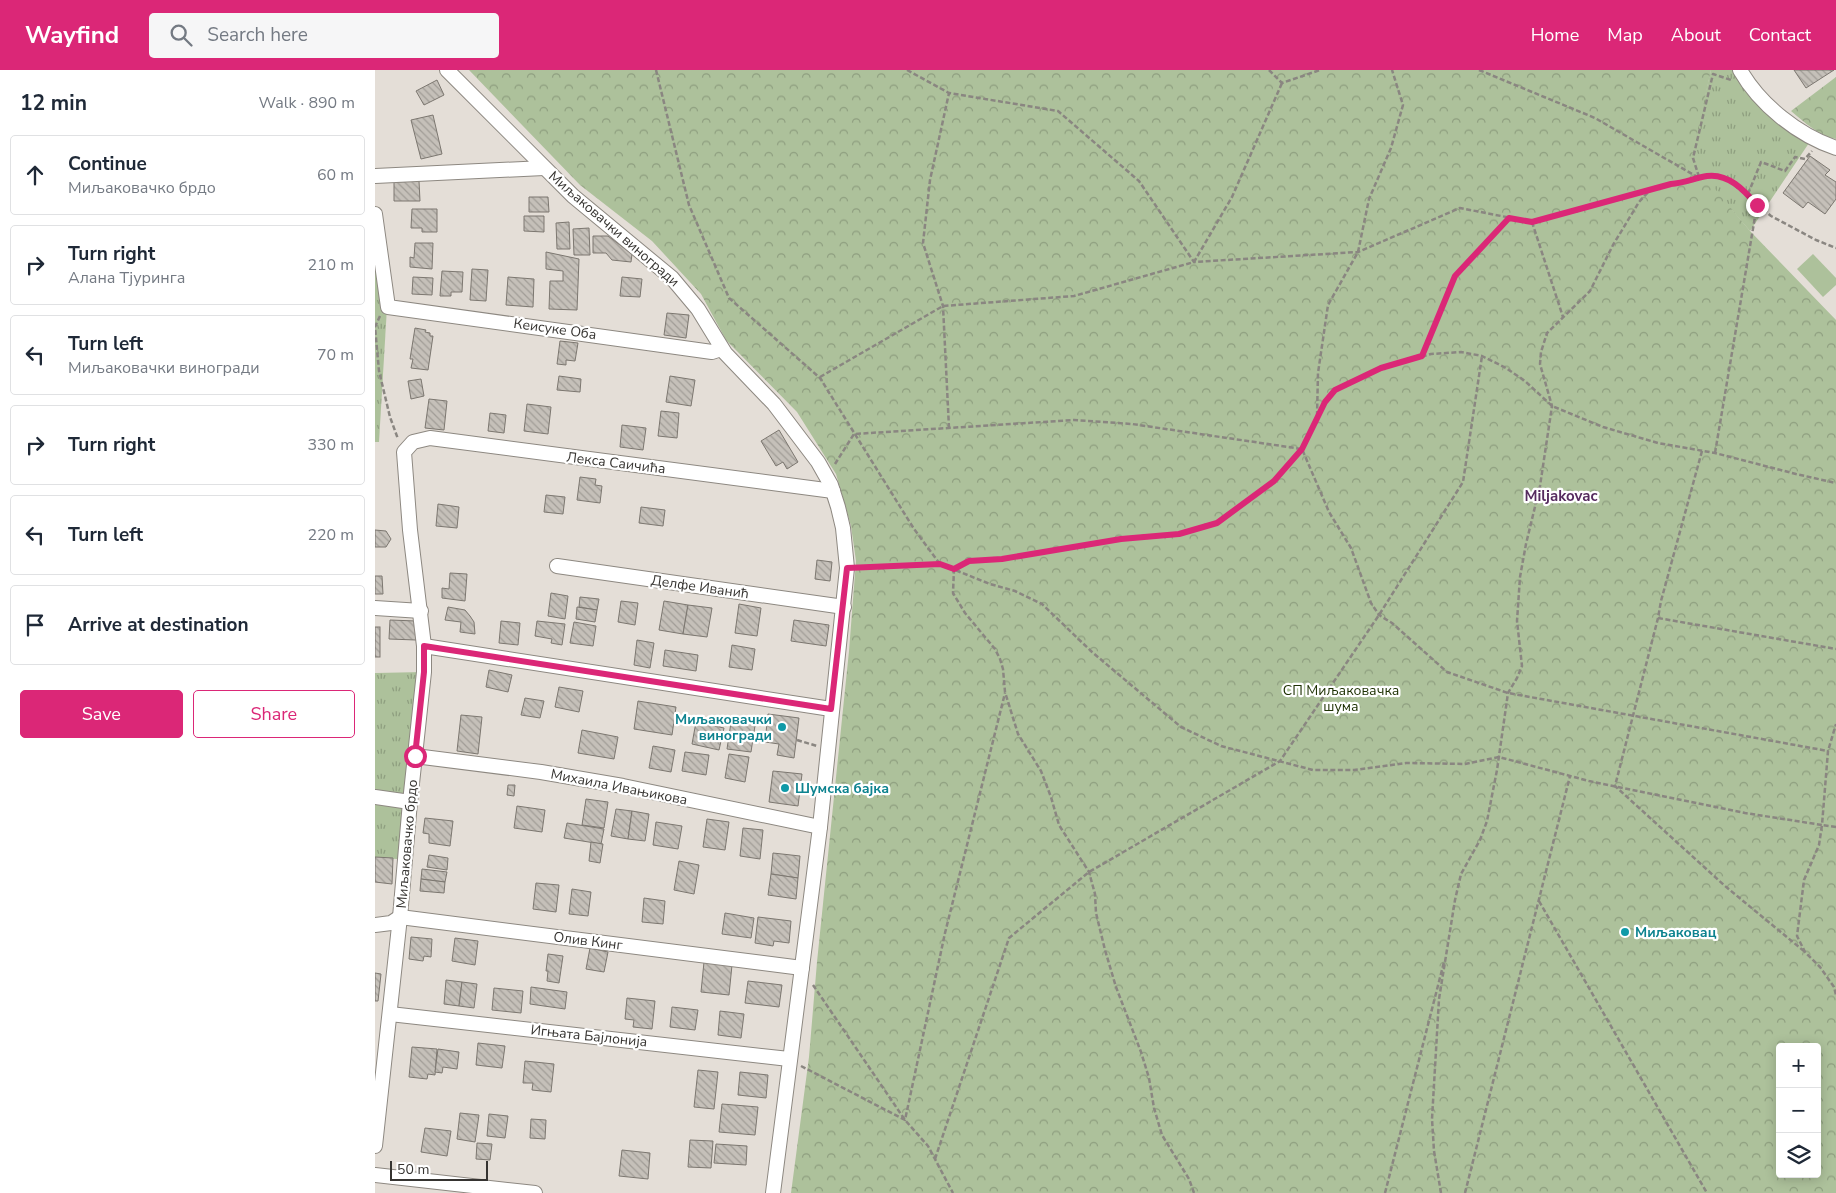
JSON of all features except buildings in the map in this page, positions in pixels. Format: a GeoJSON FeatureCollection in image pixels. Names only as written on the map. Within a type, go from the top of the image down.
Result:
{"type":"FeatureCollection","features":[{"type":"Feature","properties":{"kind":"street","name":"Миљаковачки виногради"},"geometry":{"type":"LineString","coordinates":[[447,70],[580,202],[671,278],[698,309],[721,348],[774,404],[818,462],[827,476],[833,491],[843,528],[847,568],[844,608],[831,709],[820,827],[773,1193]]}},
{"type":"Feature","properties":{"kind":"street"},"geometry":{"type":"LineString","coordinates":[[1740,70],[1749,86],[1784,119],[1820,141],[1836,148]]}},
{"type":"Feature","properties":{"kind":"street","name":"Миљаковачки виногради"},"geometry":{"type":"LineString","coordinates":[[375,176],[544,168]]}},
{"type":"Feature","properties":{"kind":"street"},"geometry":{"type":"LineString","coordinates":[[375,214],[387,307]]}},
{"type":"Feature","properties":{"kind":"street","name":"Кеисуке Оба"},"geometry":{"type":"LineString","coordinates":[[387,307],[712,352],[721,348]]}},
{"type":"Feature","properties":{"kind":"street","name":"Лекса Саичића"},"geometry":{"type":"LineString","coordinates":[[404,452],[413,442],[430,438],[833,491]]}},
{"type":"Feature","properties":{"kind":"street","name":"Миљаковачко брдо"},"geometry":{"type":"LineString","coordinates":[[375,1146],[424,672],[421,611],[410,530],[404,452]]}},
{"type":"Feature","properties":{"kind":"street","name":"Делфе Иванић"},"geometry":{"type":"LineString","coordinates":[[557,566],[844,608]]}},
{"type":"Feature","properties":{"kind":"street"},"geometry":{"type":"LineString","coordinates":[[375,608],[421,611]]}},
{"type":"Feature","properties":{"kind":"street"},"geometry":{"type":"LineString","coordinates":[[424,646],[831,709]]}},
{"type":"Feature","properties":{"kind":"street","name":"Михаила Ивањикова"},"geometry":{"type":"LineString","coordinates":[[415,756],[560,775],[623,786],[820,827]]}},
{"type":"Feature","properties":{"kind":"street"},"geometry":{"type":"LineString","coordinates":[[375,796],[410,802]]}},
{"type":"Feature","properties":{"kind":"street","name":"Олив Кинг"},"geometry":{"type":"LineString","coordinates":[[375,925],[391,922],[400,917],[802,968]]}},
{"type":"Feature","properties":{"kind":"street","name":"Игњата Бајлонија"},"geometry":{"type":"LineString","coordinates":[[390,1014],[789,1059]]}},
{"type":"Feature","properties":{"kind":"street"},"geometry":{"type":"LineString","coordinates":[[375,1175],[535,1193]]}},
{"type":"Feature","properties":{"kind":"path"},"geometry":{"type":"LineString","coordinates":[[656,70],[689,205],[729,298],[819,378],[915,529],[940,564]]}},
{"type":"Feature","properties":{"kind":"path"},"geometry":{"type":"LineString","coordinates":[[907,70],[949,93],[1058,110],[1139,181],[1195,262]]}},
{"type":"Feature","properties":{"kind":"path"},"geometry":{"type":"LineString","coordinates":[[1269,70],[1282,83]]}},
{"type":"Feature","properties":{"kind":"path"},"geometry":{"type":"LineString","coordinates":[[1195,262],[1232,197],[1282,83],[1320,70]]}},
{"type":"Feature","properties":{"kind":"path"},"geometry":{"type":"LineString","coordinates":[[1317,419],[1318,373],[1329,305],[1358,252],[1369,199],[1391,148],[1403,105],[1392,70]]}},
{"type":"Feature","properties":{"kind":"path"},"geometry":{"type":"LineString","coordinates":[[1479,70],[1595,118],[1699,178]]}},
{"type":"Feature","properties":{"kind":"path"},"geometry":{"type":"LineString","coordinates":[[1699,178],[1693,158],[1713,74],[1749,86]]}},
{"type":"Feature","properties":{"kind":"path"},"geometry":{"type":"LineString","coordinates":[[949,93],[930,180],[923,243],[943,306],[949,428]]}},
{"type":"Feature","properties":{"kind":"path"},"geometry":{"type":"LineString","coordinates":[[1748,194],[1761,162],[1785,170],[1795,157],[1805,159],[1820,141]]}},
{"type":"Feature","properties":{"kind":"path"},"geometry":{"type":"LineString","coordinates":[[819,378],[943,306],[1073,296],[1195,262],[1358,252],[1460,208],[1532,222],[1651,189],[1708,176],[1726,178],[1748,194],[1757,205],[1771,216],[1836,248]]}},
{"type":"Feature","properties":{"kind":"path"},"geometry":{"type":"LineString","coordinates":[[1441,1193],[1434,1152],[1432,1119],[1439,999],[1461,874],[1481,840],[1487,821],[1499,757],[1507,692],[1517,678],[1522,666],[1517,621],[1520,576],[1540,486],[1552,406],[1540,364],[1541,352],[1547,333],[1591,291],[1613,245],[1639,202],[1651,189]]}},
{"type":"Feature","properties":{"kind":"path"},"geometry":{"type":"LineString","coordinates":[[1715,453],[1757,205]]}},
{"type":"Feature","properties":{"kind":"path"},"geometry":{"type":"LineString","coordinates":[[1422,356],[1455,276],[1509,218]]}},
{"type":"Feature","properties":{"kind":"path"},"geometry":{"type":"LineString","coordinates":[[1532,222],[1563,318]]}},
{"type":"Feature","properties":{"kind":"path"},"geometry":{"type":"LineString","coordinates":[[387,307],[380,315],[375,327],[379,371],[390,417],[404,452]]}},
{"type":"Feature","properties":{"kind":"path"},"geometry":{"type":"LineString","coordinates":[[954,569],[969,561],[1002,559],[1121,539],[1179,534],[1217,523],[1274,481],[1302,449],[1325,402],[1335,390],[1381,368],[1422,356],[1448,352],[1482,356],[1506,368],[1525,381],[1552,406],[1603,427],[1658,443],[1715,453],[1804,476],[1836,482]]}},
{"type":"Feature","properties":{"kind":"path"},"geometry":{"type":"LineString","coordinates":[[935,1159],[1009,938],[1089,872],[1280,761],[1379,615],[1463,482],[1482,356]]}},
{"type":"Feature","properties":{"kind":"path"},"geometry":{"type":"LineString","coordinates":[[854,434],[1074,420],[1132,424],[1302,449]]}},
{"type":"Feature","properties":{"kind":"path"},"geometry":{"type":"LineString","coordinates":[[827,476],[854,434]]}},
{"type":"Feature","properties":{"kind":"path"},"geometry":{"type":"LineString","coordinates":[[1302,449],[1329,512],[1351,548],[1371,603],[1379,615],[1447,672],[1507,692],[1828,750]]}},
{"type":"Feature","properties":{"kind":"path"},"geometry":{"type":"LineString","coordinates":[[1615,786],[1661,601],[1702,451]]}},
{"type":"Feature","properties":{"kind":"path"},"geometry":{"type":"LineString","coordinates":[[847,568],[940,564],[990,584],[1015,591],[1042,604],[1092,652],[1181,727],[1221,746],[1313,770],[1354,770],[1406,763],[1465,764],[1499,757],[1615,786],[1745,813],[1836,827]]}},
{"type":"Feature","properties":{"kind":"path"},"geometry":{"type":"LineString","coordinates":[[954,569],[953,593],[965,613],[995,649],[1000,659],[1005,692],[1018,734],[1041,771],[1059,825],[1089,872],[1105,950],[1116,987],[1144,1061],[1154,1108],[1162,1134],[1189,1179],[1194,1193]]}},
{"type":"Feature","properties":{"kind":"path"},"geometry":{"type":"LineString","coordinates":[[1658,618],[1836,649]]}},
{"type":"Feature","properties":{"kind":"path"},"geometry":{"type":"LineString","coordinates":[[905,1120],[945,933],[1005,692]]}},
{"type":"Feature","properties":{"kind":"path"},"geometry":{"type":"LineString","coordinates":[[1805,952],[1797,936],[1801,902],[1804,880],[1819,845],[1828,750],[1836,724]]}},
{"type":"Feature","properties":{"kind":"path"},"geometry":{"type":"LineString","coordinates":[[797,740],[828,749]]}},
{"type":"Feature","properties":{"kind":"path"},"geometry":{"type":"LineString","coordinates":[[1465,1193],[1570,776]]}},
{"type":"Feature","properties":{"kind":"path"},"geometry":{"type":"LineString","coordinates":[[1615,786],[1725,886],[1805,952],[1820,967],[1834,987],[1836,995]]}},
{"type":"Feature","properties":{"kind":"path"},"geometry":{"type":"LineString","coordinates":[[1539,900],[1707,1193]]}},
{"type":"Feature","properties":{"kind":"path"},"geometry":{"type":"LineString","coordinates":[[1385,1193],[1448,944]]}},
{"type":"Feature","properties":{"kind":"path"},"geometry":{"type":"LineString","coordinates":[[802,968],[905,1120],[928,1146],[953,1193]]}},
{"type":"Feature","properties":{"kind":"path"},"geometry":{"type":"LineString","coordinates":[[789,1059],[905,1120]]}},
{"type":"Feature","properties":{"kind":"green space","name":"СП Миљаковачка шума"},"geometry":{"type":"Polygon","coordinates":[[[469,70],[1711,70],[1691,160],[1750,231],[1836,320],[1836,1193],[791,1193],[809,1057],[849,651],[856,561],[851,526],[836,474],[797,412],[726,340],[701,294],[652,241],[580,185],[469,70]]]}},
{"type":"Feature","properties":{"kind":"green space"},"geometry":{"type":"Polygon","coordinates":[[[1711,70],[1734,70],[1811,140],[1750,231],[1732,210],[1442,1193],[1711,70]]]}},
{"type":"Feature","properties":{"kind":"green space"},"geometry":{"type":"Polygon","coordinates":[[[1836,77],[1836,139],[1818,132],[1791,111],[1836,77]]]}},
{"type":"Feature","properties":{"kind":"green space"},"geometry":{"type":"Polygon","coordinates":[[[375,218],[387,307],[379,442],[375,442],[375,218]]]}},
{"type":"Feature","properties":{"kind":"green space"},"geometry":{"type":"Polygon","coordinates":[[[1813,254],[1836,278],[1836,285],[1823,297],[1797,269],[1813,254]]]}},
{"type":"Feature","properties":{"kind":"green space"},"geometry":{"type":"Polygon","coordinates":[[[424,672],[407,860],[375,857],[375,673],[424,672]]]}},
{"type":"Feature","properties":{"kind":"place","name":"Миљаковачки виногради"},"geometry":{"type":"Point","coordinates":[782,727]}},
{"type":"Feature","properties":{"kind":"place","name":"Шумска бајка"},"geometry":{"type":"Point","coordinates":[785,788]}},
{"type":"Feature","properties":{"kind":"place","name":"Миљаковац"},"geometry":{"type":"Point","coordinates":[1625,932]}},
{"type":"Feature","properties":{"kind":"district","name":"Miljakovac"},"geometry":{"type":"Point","coordinates":[1561,496]}},
{"type":"Feature","properties":{"kind":"route"},"geometry":{"type":"LineString","coordinates":[[415,756],[424,672],[424,646],[831,709],[844,608],[847,568],[940,564],[954,569],[969,561],[1002,559],[1121,539],[1179,534],[1217,523],[1274,481],[1302,449],[1325,402],[1335,390],[1381,368],[1422,356],[1455,276],[1509,218],[1532,222],[1671,184],[1685,183],[1708,176],[1726,178],[1748,194],[1757,205]]}}]}
